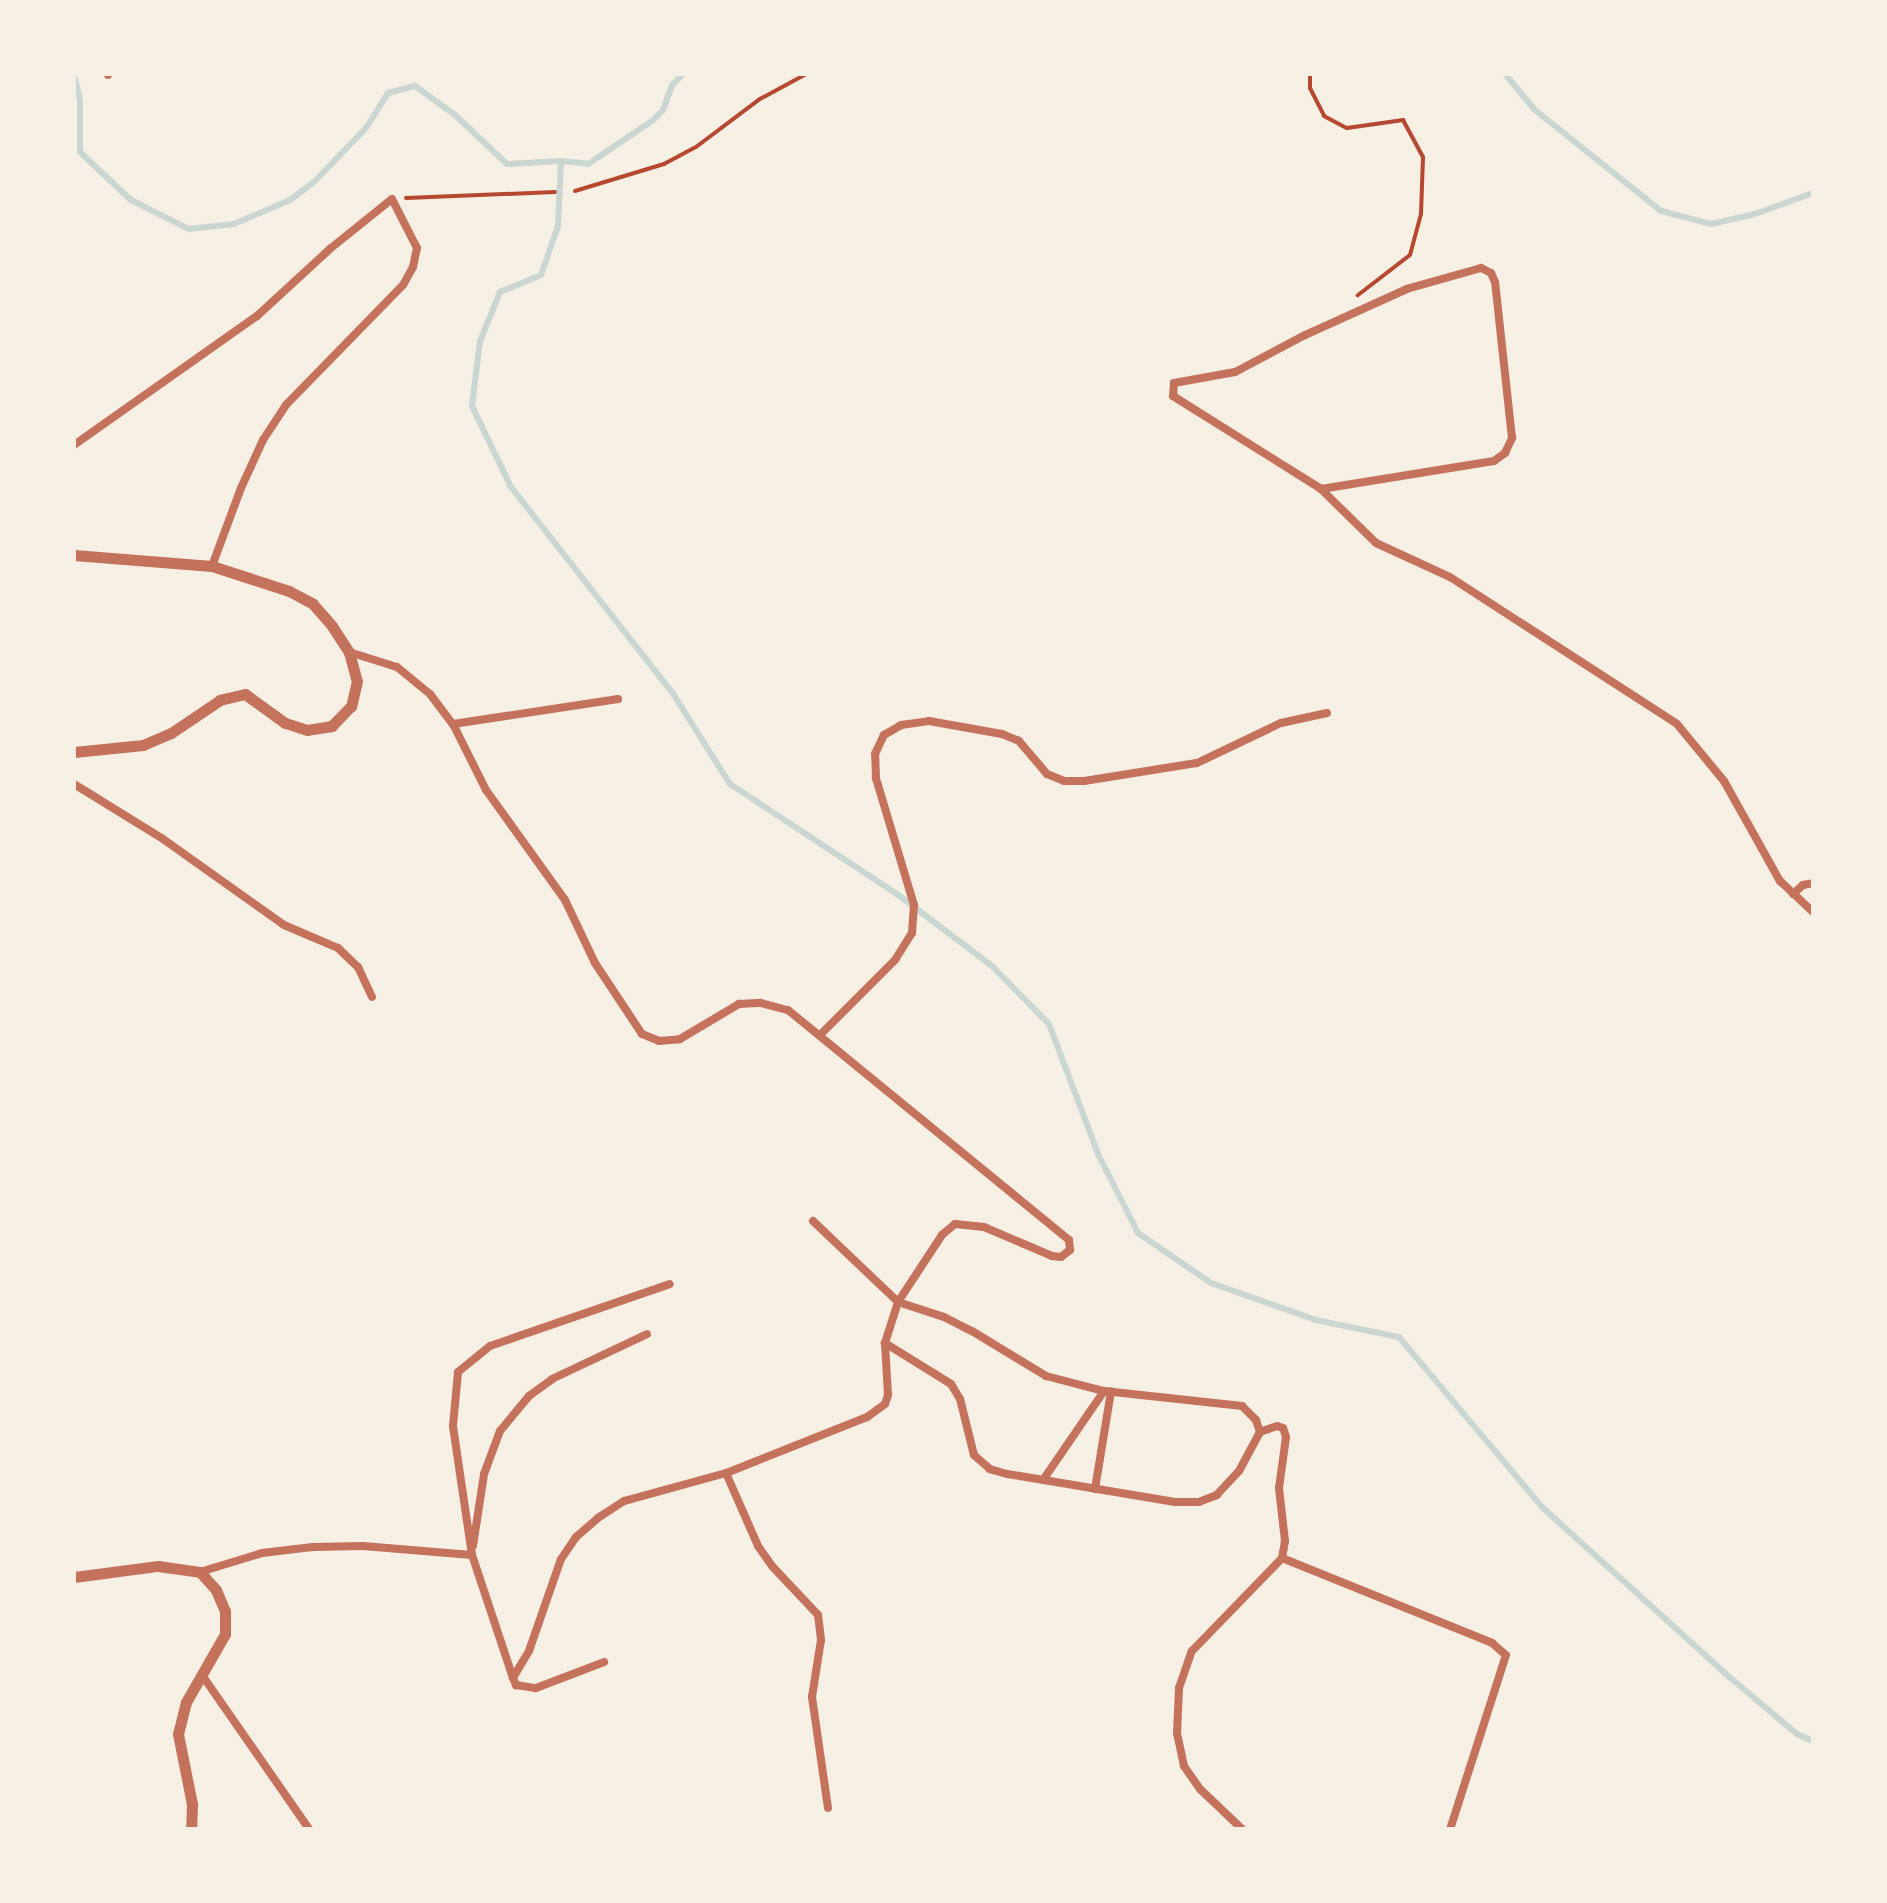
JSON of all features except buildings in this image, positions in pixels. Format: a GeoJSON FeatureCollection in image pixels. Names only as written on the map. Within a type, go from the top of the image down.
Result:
{"type":"FeatureCollection","features":[{"type":"Feature","properties":{"kind":"street"},"geometry":{"type":"LineString","coordinates":[[74,445],[257,316],[331,248],[392,199],[417,248],[413,267],[403,285],[286,405],[263,440],[212,566]]}},
{"type":"Feature","properties":{"kind":"street"},"geometry":{"type":"LineString","coordinates":[[1321,489],[1494,461],[1505,453],[1512,438],[1495,282],[1491,273],[1481,268],[1407,289],[1305,335],[1235,372],[1174,383],[1171,388],[1173,396],[1321,489],[1376,543],[1450,577],[1677,724],[1724,781],[1766,860],[1793,894],[1813,912]]}},
{"type":"Feature","properties":{"kind":"street"},"geometry":{"type":"LineString","coordinates":[[74,555],[212,566],[289,591],[313,604],[349,652],[357,681],[351,706],[332,726],[307,730],[285,723],[245,694],[220,700],[171,733],[143,745],[74,752]]}},
{"type":"Feature","properties":{"kind":"street"},"geometry":{"type":"LineString","coordinates":[[349,652],[397,667],[430,694],[453,724],[486,790],[565,900],[595,963],[642,1034],[659,1041],[680,1039],[739,1004],[761,1003],[788,1010],[1069,1240],[1070,1250],[1061,1257],[1052,1256],[984,1227],[955,1224],[942,1235],[898,1302],[885,1343],[888,1395],[878,1410],[726,1473],[624,1501],[576,1537],[561,1559],[529,1651],[513,1678]]}},
{"type":"Feature","properties":{"kind":"street"},"geometry":{"type":"LineString","coordinates":[[453,724],[618,699]]}},
{"type":"Feature","properties":{"kind":"street"},"geometry":{"type":"LineString","coordinates":[[821,1034],[895,960],[912,933],[914,905],[876,778],[875,754],[884,735],[901,725],[929,721],[1002,734],[1019,741],[1047,774],[1064,781],[1084,781],[1197,763],[1281,723],[1327,713]]}},
{"type":"Feature","properties":{"kind":"street"},"geometry":{"type":"LineString","coordinates":[[74,784],[163,839],[284,925],[338,948],[358,967],[372,997]]}},
{"type":"Feature","properties":{"kind":"street"},"geometry":{"type":"LineString","coordinates":[[1793,894],[1803,885],[1813,883]]}},
{"type":"Feature","properties":{"kind":"street"},"geometry":{"type":"LineString","coordinates":[[813,1221],[898,1302],[944,1317],[1046,1376],[1108,1391],[1242,1406],[1256,1420],[1260,1432]]}},
{"type":"Feature","properties":{"kind":"street"},"geometry":{"type":"LineString","coordinates":[[604,1662],[536,1688],[516,1685],[472,1555],[453,1426],[458,1372],[490,1346],[670,1284]]}},
{"type":"Feature","properties":{"kind":"street"},"geometry":{"type":"LineString","coordinates":[[472,1555],[484,1474],[500,1431],[529,1396],[552,1379],[647,1334]]}},
{"type":"Feature","properties":{"kind":"street"},"geometry":{"type":"LineString","coordinates":[[885,1343],[951,1384],[960,1399],[974,1455],[990,1469],[1175,1502],[1199,1502],[1217,1495],[1239,1471],[1260,1432],[1277,1426],[1283,1428],[1286,1437],[1279,1488],[1285,1541],[1282,1558],[1192,1651],[1179,1688],[1177,1734],[1184,1766],[1200,1789],[1242,1829]]}},
{"type":"Feature","properties":{"kind":"street"},"geometry":{"type":"LineString","coordinates":[[1043,1480],[1108,1391]]}},
{"type":"Feature","properties":{"kind":"street"},"geometry":{"type":"LineString","coordinates":[[1095,1489],[1108,1391]]}},
{"type":"Feature","properties":{"kind":"street"},"geometry":{"type":"LineString","coordinates":[[726,1473],[758,1546],[772,1566],[818,1615],[821,1640],[812,1697],[828,1808]]}},
{"type":"Feature","properties":{"kind":"street"},"geometry":{"type":"LineString","coordinates":[[74,1577],[158,1566],[200,1572],[262,1553],[313,1547],[363,1546],[472,1555]]}},
{"type":"Feature","properties":{"kind":"street"},"geometry":{"type":"LineString","coordinates":[[1282,1558],[1492,1643],[1506,1655],[1450,1829]]}},
{"type":"Feature","properties":{"kind":"street"},"geometry":{"type":"LineString","coordinates":[[191,1829],[192,1804],[178,1734],[186,1702],[225,1634],[225,1611],[216,1590],[200,1572]]}},
{"type":"Feature","properties":{"kind":"street"},"geometry":{"type":"LineString","coordinates":[[202,1675],[309,1829]]}},
{"type":"Feature","properties":{"kind":"path"},"geometry":{"type":"LineString","coordinates":[[575,191],[664,164],[696,147],[760,99],[806,74]]}},
{"type":"Feature","properties":{"kind":"path"},"geometry":{"type":"LineString","coordinates":[[1310,74],[1310,88],[1324,116],[1347,128],[1403,120],[1423,157],[1421,214],[1410,255],[1352,299]]}},
{"type":"Feature","properties":{"kind":"path"},"geometry":{"type":"LineString","coordinates":[[392,199],[555,192]]}},
{"type":"Feature","properties":{"kind":"waterway"},"geometry":{"type":"LineString","coordinates":[[74,74],[80,101],[80,152],[131,200],[189,229],[234,224],[290,200],[314,182],[366,128],[388,93],[415,86],[455,115],[507,164],[561,161],[588,164],[652,121],[663,110],[672,85],[683,74]]}},
{"type":"Feature","properties":{"kind":"waterway"},"geometry":{"type":"LineString","coordinates":[[1505,74],[1535,110],[1661,211],[1711,224],[1755,214],[1813,193]]}},
{"type":"Feature","properties":{"kind":"waterway"},"geometry":{"type":"LineString","coordinates":[[561,161],[558,226],[541,275],[500,292],[480,341],[472,406],[511,487],[672,692],[730,784],[897,894],[992,966],[1049,1024],[1099,1156],[1138,1233],[1211,1283],[1316,1320],[1399,1337],[1543,1508],[1733,1680],[1797,1734],[1813,1741]]}}]}
